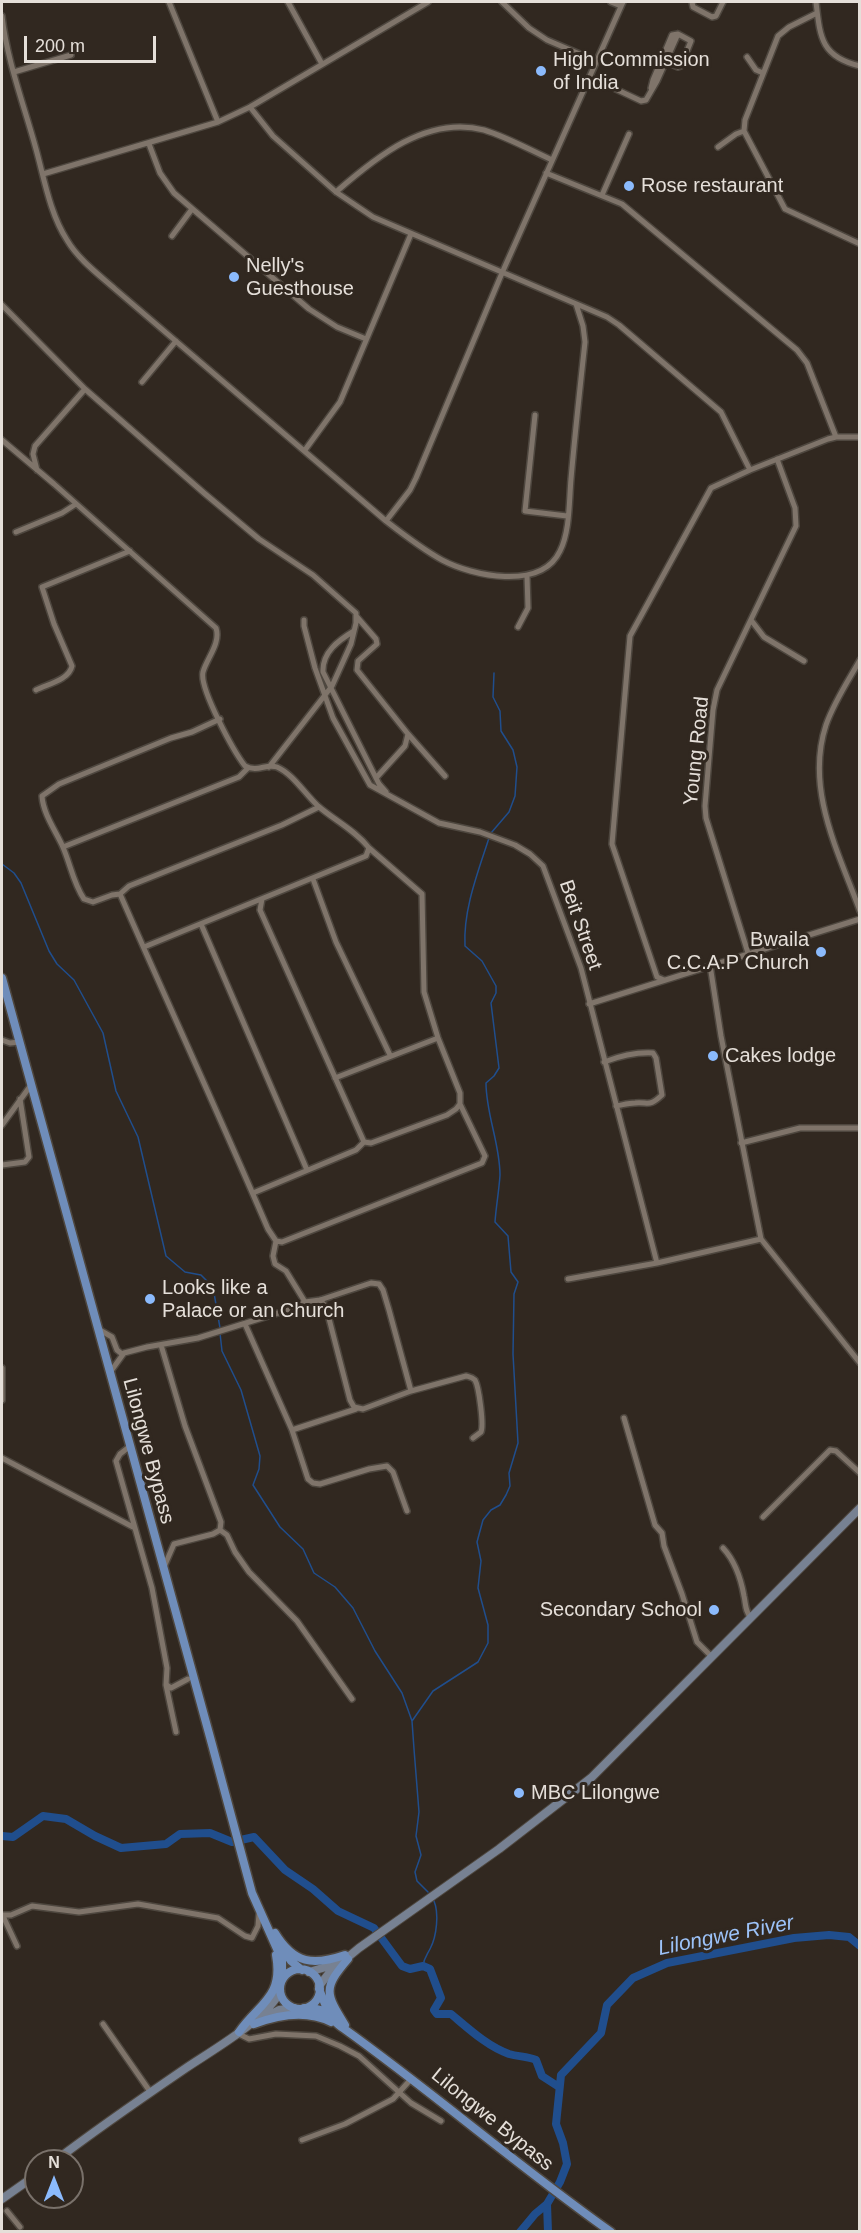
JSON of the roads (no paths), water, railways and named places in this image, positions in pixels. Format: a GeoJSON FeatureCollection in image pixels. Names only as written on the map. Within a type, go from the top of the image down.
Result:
{"type":"FeatureCollection","features":[{"type":"Feature","properties":{"kind":"main road","name":"Lilongwe Bypass"},"geometry":{"type":"LineString","coordinates":[[2,978],[234,1832],[259,1911],[282,1960],[282,1980]]}},
{"type":"Feature","properties":{"kind":"main road"},"geometry":{"type":"LineString","coordinates":[[238,2033],[274,2012],[304,2008],[315,2001],[319,1988],[330,1971],[346,1957],[499,1849],[583,1784],[860,1508]]}},
{"type":"Feature","properties":{"kind":"main road"},"geometry":{"type":"LineString","coordinates":[[259,1911],[264,1914],[283,1945],[300,1959],[319,1962],[346,1957]]}},
{"type":"Feature","properties":{"kind":"main road","name":"Lilongwe Bypass"},"geometry":{"type":"LineString","coordinates":[[270,1933],[288,1957],[306,1971]]}},
{"type":"Feature","properties":{"kind":"main road"},"geometry":{"type":"LineString","coordinates":[[238,2033],[266,2004],[273,1987],[277,1964],[270,1933]]}},
{"type":"Feature","properties":{"kind":"main road"},"geometry":{"type":"LineString","coordinates":[[72,2149],[238,2033],[274,2003],[282,1980],[291,1971],[326,1967],[346,1957]]}},
{"type":"Feature","properties":{"kind":"main road"},"geometry":{"type":"LineString","coordinates":[[344,2026],[332,2002],[329,1986],[346,1957]]}},
{"type":"Feature","properties":{"kind":"main road"},"geometry":{"type":"LineString","coordinates":[[306,1971],[315,1976],[319,1988]]}},
{"type":"Feature","properties":{"kind":"main road","name":"Lilongwe Bypass"},"geometry":{"type":"LineString","coordinates":[[319,1988],[325,2004],[344,2026]]}},
{"type":"Feature","properties":{"kind":"main road"},"geometry":{"type":"LineString","coordinates":[[280,1991],[284,2001],[294,2008]]}},
{"type":"Feature","properties":{"kind":"main road","name":"Lilongwe Bypass"},"geometry":{"type":"LineString","coordinates":[[304,2008],[322,2011],[344,2026],[539,2180],[611,2232]]}},
{"type":"Feature","properties":{"kind":"main road"},"geometry":{"type":"LineString","coordinates":[[254,2024],[277,2017],[312,2015],[344,2026]]}},
{"type":"Feature","properties":{"kind":"main road"},"geometry":{"type":"LineString","coordinates":[[2,2199],[24,2183]]}},
{"type":"Feature","properties":{"kind":"street"},"geometry":{"type":"LineString","coordinates":[[169,2],[218,122]]}},
{"type":"Feature","properties":{"kind":"street"},"geometry":{"type":"LineString","coordinates":[[288,2],[322,64]]}},
{"type":"Feature","properties":{"kind":"street"},"geometry":{"type":"LineString","coordinates":[[43,174],[218,122],[250,107],[428,2]]}},
{"type":"Feature","properties":{"kind":"street"},"geometry":{"type":"LineString","coordinates":[[502,2],[529,28],[547,40],[596,61]]}},
{"type":"Feature","properties":{"kind":"street"},"geometry":{"type":"LineString","coordinates":[[386,520],[410,490],[416,478],[502,273],[622,4],[611,2]]}},
{"type":"Feature","properties":{"kind":"street"},"geometry":{"type":"LineString","coordinates":[[692,2],[696,10],[712,17],[716,16],[723,2]]}},
{"type":"Feature","properties":{"kind":"street"},"geometry":{"type":"LineString","coordinates":[[816,2],[823,39],[829,52],[834,57],[860,66]]}},
{"type":"Feature","properties":{"kind":"street"},"geometry":{"type":"LineString","coordinates":[[817,13],[789,27],[778,36],[745,120],[744,131],[785,209],[860,244]]}},
{"type":"Feature","properties":{"kind":"street"},"geometry":{"type":"LineString","coordinates":[[2,16],[14,72],[43,174],[67,241],[80,257],[106,281],[386,520],[427,552],[445,562],[500,576],[527,576],[545,567],[558,555],[563,542],[567,516],[585,342],[576,304]]}},
{"type":"Feature","properties":{"kind":"street"},"geometry":{"type":"LineString","coordinates":[[590,77],[641,101],[646,100],[678,34]]}},
{"type":"Feature","properties":{"kind":"street"},"geometry":{"type":"LineString","coordinates":[[651,90],[672,35],[678,34],[691,42],[681,66],[666,62]]}},
{"type":"Feature","properties":{"kind":"street"},"geometry":{"type":"LineString","coordinates":[[14,72],[71,55]]}},
{"type":"Feature","properties":{"kind":"street"},"geometry":{"type":"LineString","coordinates":[[747,57],[756,70],[763,73]]}},
{"type":"Feature","properties":{"kind":"street"},"geometry":{"type":"LineString","coordinates":[[250,107],[273,136],[336,192],[373,217],[607,317],[619,325],[721,412],[750,470]]}},
{"type":"Feature","properties":{"kind":"street"},"geometry":{"type":"LineString","coordinates":[[336,192],[375,160],[423,134],[440,129],[461,127],[485,131],[552,160]]}},
{"type":"Feature","properties":{"kind":"street"},"geometry":{"type":"LineString","coordinates":[[718,147],[744,131]]}},
{"type":"Feature","properties":{"kind":"street"},"geometry":{"type":"LineString","coordinates":[[602,195],[629,134]]}},
{"type":"Feature","properties":{"kind":"street"},"geometry":{"type":"LineString","coordinates":[[149,144],[163,178],[174,193],[309,309],[337,327],[366,339]]}},
{"type":"Feature","properties":{"kind":"street"},"geometry":{"type":"LineString","coordinates":[[546,173],[602,195],[627,208],[797,350],[807,363],[836,437]]}},
{"type":"Feature","properties":{"kind":"street"},"geometry":{"type":"LineString","coordinates":[[172,236],[192,209]]}},
{"type":"Feature","properties":{"kind":"street"},"geometry":{"type":"LineString","coordinates":[[304,450],[339,402],[411,234]]}},
{"type":"Feature","properties":{"kind":"street"},"geometry":{"type":"LineString","coordinates":[[2,305],[85,389],[236,520],[314,575],[356,613],[376,639],[377,644],[358,661],[357,670],[445,777]]}},
{"type":"Feature","properties":{"kind":"street"},"geometry":{"type":"LineString","coordinates":[[142,382],[176,341]]}},
{"type":"Feature","properties":{"kind":"street"},"geometry":{"type":"LineString","coordinates":[[37,470],[33,454],[35,446],[85,389]]}},
{"type":"Feature","properties":{"kind":"street"},"geometry":{"type":"LineString","coordinates":[[535,415],[525,511],[567,516]]}},
{"type":"Feature","properties":{"kind":"street"},"geometry":{"type":"LineString","coordinates":[[664,980],[657,977],[612,844],[627,647],[633,627],[711,488],[750,470],[836,437],[860,437]]}},
{"type":"Feature","properties":{"kind":"street"},"geometry":{"type":"LineString","coordinates":[[2,440],[130,550],[216,628],[217,639],[203,674],[203,681],[240,760],[248,768],[256,770],[269,766],[282,771],[319,807],[334,817],[422,894],[423,986],[438,1038],[460,1094],[460,1104],[485,1156],[482,1163],[282,1242],[276,1241]]}},
{"type":"Feature","properties":{"kind":"street","name":"Young Road"},"geometry":{"type":"LineString","coordinates":[[748,953],[708,830],[705,806],[717,690],[796,526],[795,508],[777,459]]}},
{"type":"Feature","properties":{"kind":"street"},"geometry":{"type":"LineString","coordinates":[[16,532],[62,513],[76,504]]}},
{"type":"Feature","properties":{"kind":"street"},"geometry":{"type":"LineString","coordinates":[[36,690],[69,674],[72,666],[54,624],[42,587],[130,550]]}},
{"type":"Feature","properties":{"kind":"street"},"geometry":{"type":"LineString","coordinates":[[518,627],[528,608],[527,576]]}},
{"type":"Feature","properties":{"kind":"street"},"geometry":{"type":"LineString","coordinates":[[269,766],[330,689],[346,657],[357,617]]}},
{"type":"Feature","properties":{"kind":"street","name":"Beit Street"},"geometry":{"type":"LineString","coordinates":[[304,620],[306,636],[324,696],[341,734],[370,785],[439,823],[493,836],[515,845],[538,859],[543,866],[581,968],[657,1263]]}},
{"type":"Feature","properties":{"kind":"street"},"geometry":{"type":"LineString","coordinates":[[752,620],[764,636],[804,661]]}},
{"type":"Feature","properties":{"kind":"street"},"geometry":{"type":"LineString","coordinates":[[355,630],[337,643],[324,661],[323,672],[376,778],[383,789],[394,799]]}},
{"type":"Feature","properties":{"kind":"street"},"geometry":{"type":"LineString","coordinates":[[860,660],[827,723],[820,749],[818,771],[820,793],[826,816],[860,910]]}},
{"type":"Feature","properties":{"kind":"street"},"geometry":{"type":"LineString","coordinates":[[220,720],[59,784],[45,793],[42,799],[84,899],[93,902],[120,894],[129,886],[282,825],[319,807]]}},
{"type":"Feature","properties":{"kind":"street"},"geometry":{"type":"LineString","coordinates":[[376,778],[405,746],[408,734]]}},
{"type":"Feature","properties":{"kind":"street"},"geometry":{"type":"LineString","coordinates":[[63,847],[239,777],[248,768]]}},
{"type":"Feature","properties":{"kind":"street"},"geometry":{"type":"LineString","coordinates":[[144,946],[366,856],[369,848]]}},
{"type":"Feature","properties":{"kind":"street"},"geometry":{"type":"LineString","coordinates":[[313,879],[336,942],[390,1055]]}},
{"type":"Feature","properties":{"kind":"street"},"geometry":{"type":"LineString","coordinates":[[120,894],[144,946],[155,977],[225,1126],[268,1229],[276,1241],[273,1262],[286,1271],[305,1302]]}},
{"type":"Feature","properties":{"kind":"street"},"geometry":{"type":"LineString","coordinates":[[262,899],[260,910],[364,1142]]}},
{"type":"Feature","properties":{"kind":"street"},"geometry":{"type":"LineString","coordinates":[[589,1004],[860,919]]}},
{"type":"Feature","properties":{"kind":"street"},"geometry":{"type":"LineString","coordinates":[[201,924],[307,1170]]}},
{"type":"Feature","properties":{"kind":"street"},"geometry":{"type":"LineString","coordinates":[[710,965],[717,1018],[761,1239],[860,1363]]}},
{"type":"Feature","properties":{"kind":"street"},"geometry":{"type":"LineString","coordinates":[[335,1078],[438,1038]]}},
{"type":"Feature","properties":{"kind":"street"},"geometry":{"type":"LineString","coordinates":[[2,1040],[10,1043],[19,1042]]}},
{"type":"Feature","properties":{"kind":"street"},"geometry":{"type":"LineString","coordinates":[[604,1062],[623,1055],[644,1053],[653,1053],[656,1058],[662,1095],[647,1104],[634,1102],[616,1106]]}},
{"type":"Feature","properties":{"kind":"street"},"geometry":{"type":"LineString","coordinates":[[2,1125],[31,1085]]}},
{"type":"Feature","properties":{"kind":"street"},"geometry":{"type":"LineString","coordinates":[[2,1165],[25,1162],[29,1157],[20,1099]]}},
{"type":"Feature","properties":{"kind":"street"},"geometry":{"type":"LineString","coordinates":[[364,1142],[371,1143],[447,1115],[460,1104]]}},
{"type":"Feature","properties":{"kind":"street"},"geometry":{"type":"LineString","coordinates":[[741,1143],[800,1128],[860,1128]]}},
{"type":"Feature","properties":{"kind":"street"},"geometry":{"type":"LineString","coordinates":[[253,1193],[356,1150],[364,1142]]}},
{"type":"Feature","properties":{"kind":"street"},"geometry":{"type":"LineString","coordinates":[[568,1279],[657,1263],[761,1239]]}},
{"type":"Feature","properties":{"kind":"street"},"geometry":{"type":"LineString","coordinates":[[109,1373],[122,1354],[191,1340],[294,1308],[305,1302],[320,1300],[371,1283],[381,1286],[411,1391]]}},
{"type":"Feature","properties":{"kind":"street"},"geometry":{"type":"LineString","coordinates":[[320,1300],[326,1307],[350,1400],[357,1409]]}},
{"type":"Feature","properties":{"kind":"street"},"geometry":{"type":"LineString","coordinates":[[245,1324],[292,1430],[310,1481],[320,1484],[387,1466],[393,1472],[407,1511]]}},
{"type":"Feature","properties":{"kind":"street"},"geometry":{"type":"LineString","coordinates":[[98,1329],[112,1337],[117,1350],[122,1354]]}},
{"type":"Feature","properties":{"kind":"street"},"geometry":{"type":"LineString","coordinates":[[161,1345],[185,1426],[220,1518],[220,1530]]}},
{"type":"Feature","properties":{"kind":"street"},"geometry":{"type":"LineString","coordinates":[[2,1368],[2,1400]]}},
{"type":"Feature","properties":{"kind":"street"},"geometry":{"type":"LineString","coordinates":[[292,1430],[363,1409],[411,1391],[466,1376],[474,1378],[483,1423],[481,1432],[473,1438]]}},
{"type":"Feature","properties":{"kind":"street"},"geometry":{"type":"LineString","coordinates":[[624,1418],[655,1525],[662,1533],[664,1546],[697,1642],[712,1657]]}},
{"type":"Feature","properties":{"kind":"street"},"geometry":{"type":"LineString","coordinates":[[129,1447],[116,1461],[152,1588],[167,1668],[166,1685],[176,1732]]}},
{"type":"Feature","properties":{"kind":"street"},"geometry":{"type":"LineString","coordinates":[[763,1517],[830,1450],[836,1451],[860,1473]]}},
{"type":"Feature","properties":{"kind":"street"},"geometry":{"type":"LineString","coordinates":[[2,1458],[133,1527]]}},
{"type":"Feature","properties":{"kind":"street"},"geometry":{"type":"LineString","coordinates":[[163,1569],[176,1543],[213,1534],[220,1530]]}},
{"type":"Feature","properties":{"kind":"street"},"geometry":{"type":"LineString","coordinates":[[220,1530],[227,1535],[235,1552],[249,1572],[297,1621],[352,1699]]}},
{"type":"Feature","properties":{"kind":"street"},"geometry":{"type":"LineString","coordinates":[[157,1546],[172,1547]]}},
{"type":"Feature","properties":{"kind":"street"},"geometry":{"type":"LineString","coordinates":[[723,1548],[735,1563],[745,1596],[746,1609],[751,1618]]}},
{"type":"Feature","properties":{"kind":"street"},"geometry":{"type":"LineString","coordinates":[[166,1685],[171,1688],[189,1679]]}},
{"type":"Feature","properties":{"kind":"street"},"geometry":{"type":"LineString","coordinates":[[17,1946],[2,1916],[32,1906],[79,1912],[138,1904],[218,1918],[245,1936],[252,1938],[258,1926],[259,1911]]}},
{"type":"Feature","properties":{"kind":"street"},"geometry":{"type":"LineString","coordinates":[[103,2024],[151,2093]]}},
{"type":"Feature","properties":{"kind":"street"},"geometry":{"type":"LineString","coordinates":[[238,2033],[249,2039],[276,2034],[316,2036],[359,2056],[411,2103],[441,2121]]}},
{"type":"Feature","properties":{"kind":"street"},"geometry":{"type":"LineString","coordinates":[[302,2140],[345,2124],[393,2099],[412,2078]]}},
{"type":"Feature","properties":{"kind":"street"},"geometry":{"type":"LineString","coordinates":[[7,2211],[20,2228]]}},
{"type":"Feature","properties":{"kind":"waterway"},"geometry":{"type":"LineString","coordinates":[[491,833],[509,812],[515,796],[517,767],[513,750],[501,731],[500,711],[493,697],[494,673]]}},
{"type":"Feature","properties":{"kind":"waterway"},"geometry":{"type":"LineString","coordinates":[[412,1721],[433,1691],[478,1662],[488,1643],[488,1625],[478,1588],[481,1561],[477,1542],[483,1520],[491,1510],[500,1505],[510,1486],[509,1473],[518,1443],[513,1354],[514,1294],[518,1282],[511,1272],[508,1236],[495,1222],[500,1175],[486,1083],[499,1068],[491,1003],[496,993],[496,986],[482,961],[465,946],[469,905],[489,838]]}},
{"type":"Feature","properties":{"kind":"waterway"},"geometry":{"type":"LineString","coordinates":[[2,864],[14,873],[21,883],[49,951],[57,964],[74,980],[103,1033],[116,1091],[138,1137],[166,1256],[185,1272],[201,1275],[213,1287],[220,1328]]}},
{"type":"Feature","properties":{"kind":"waterway"},"geometry":{"type":"LineString","coordinates":[[220,1333],[222,1351],[241,1390],[260,1456],[259,1469],[253,1485],[280,1527],[303,1549],[314,1573],[335,1587],[353,1608],[375,1651],[402,1693],[412,1721],[419,1812],[416,1836],[421,1855],[415,1872],[417,1881],[428,1892]]}},
{"type":"Feature","properties":{"kind":"waterway"},"geometry":{"type":"LineString","coordinates":[[2,1836],[13,1837],[43,1816],[66,1819],[121,1848],[166,1844],[180,1834],[210,1833],[232,1842],[254,1837],[285,1870],[313,1889],[338,1911],[374,1928],[402,1966],[410,1969],[423,1966],[430,1969],[441,1998],[434,2010],[437,2014],[451,2014],[479,2037],[501,2051],[536,2060],[542,2076],[559,2087]]}},
{"type":"Feature","properties":{"kind":"waterway"},"geometry":{"type":"LineString","coordinates":[[423,1966],[436,1931],[437,1918],[434,1901]]}},
{"type":"Feature","properties":{"kind":"waterway","name":"Lilongwe River"},"geometry":{"type":"LineString","coordinates":[[548,2232],[547,2204],[567,2164],[556,2124],[561,2075],[601,2033],[607,2005],[633,1978],[667,1963],[794,1938],[829,1935],[849,1937],[860,1946]]}},
{"type":"Feature","properties":{"kind":"waterway"},"geometry":{"type":"LineString","coordinates":[[520,2232],[547,2204]]}},
{"type":"Feature","properties":{"kind":"place","name":"High Commission of India"},"geometry":{"type":"Point","coordinates":[541,71]}},
{"type":"Feature","properties":{"kind":"place","name":"Rose restaurant"},"geometry":{"type":"Point","coordinates":[629,186]}},
{"type":"Feature","properties":{"kind":"place","name":"Nelly's Guesthouse"},"geometry":{"type":"Point","coordinates":[234,277]}},
{"type":"Feature","properties":{"kind":"place","name":"Bwaila C.C.A.P Church"},"geometry":{"type":"Point","coordinates":[821,952]}},
{"type":"Feature","properties":{"kind":"place","name":"Cakes lodge"},"geometry":{"type":"Point","coordinates":[713,1056]}},
{"type":"Feature","properties":{"kind":"place","name":"Looks like a Palace or an Church"},"geometry":{"type":"Point","coordinates":[150,1299]}},
{"type":"Feature","properties":{"kind":"place","name":"Secondary School"},"geometry":{"type":"Point","coordinates":[714,1610]}},
{"type":"Feature","properties":{"kind":"place","name":"MBC Lilongwe"},"geometry":{"type":"Point","coordinates":[519,1793]}}]}
